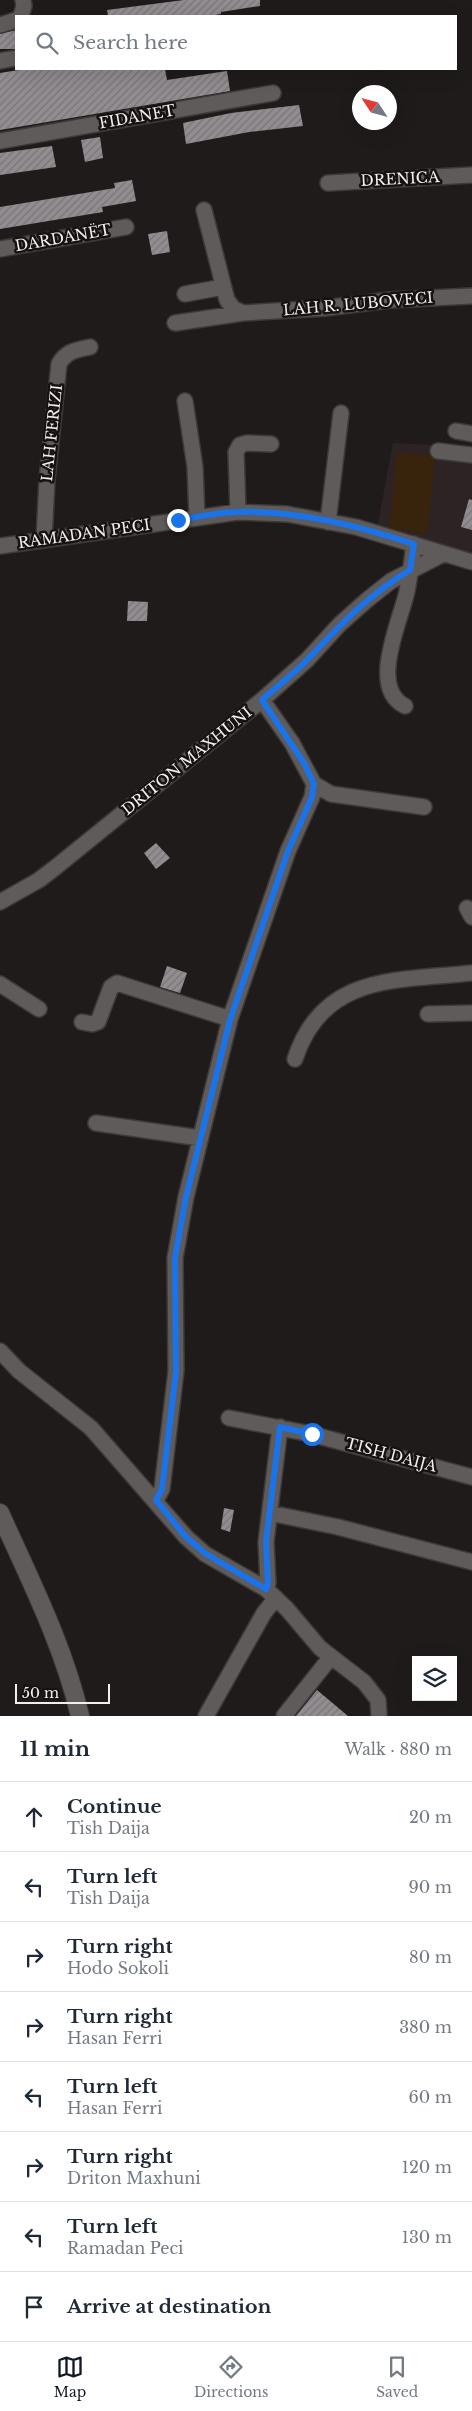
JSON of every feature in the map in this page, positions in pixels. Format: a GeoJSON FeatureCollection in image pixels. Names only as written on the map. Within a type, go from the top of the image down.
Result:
{"type":"FeatureCollection","features":[{"type":"Feature","properties":{"kind":"street"},"geometry":{"type":"LineString","coordinates":[[21,15],[24,6],[22,0]]}},
{"type":"Feature","properties":{"kind":"street"},"geometry":{"type":"LineString","coordinates":[[0,24],[15,20]]}},
{"type":"Feature","properties":{"kind":"street"},"geometry":{"type":"LineString","coordinates":[[0,61],[15,58]]}},
{"type":"Feature","properties":{"kind":"street","name":"FIDANET"},"geometry":{"type":"LineString","coordinates":[[0,140],[273,93]]}},
{"type":"Feature","properties":{"kind":"street","name":"DRENICA"},"geometry":{"type":"LineString","coordinates":[[328,183],[472,175]]}},
{"type":"Feature","properties":{"kind":"street"},"geometry":{"type":"LineString","coordinates":[[204,210],[227,300],[233,308],[243,313]]}},
{"type":"Feature","properties":{"kind":"street","name":"DARDANËT"},"geometry":{"type":"LineString","coordinates":[[0,249],[126,227]]}},
{"type":"Feature","properties":{"kind":"street"},"geometry":{"type":"LineString","coordinates":[[185,294],[223,287]]}},
{"type":"Feature","properties":{"kind":"street","name":"LAH R. LUBOVECI"},"geometry":{"type":"LineString","coordinates":[[175,323],[243,313],[472,296]]}},
{"type":"Feature","properties":{"kind":"street","name":"LAH FERIZI"},"geometry":{"type":"LineString","coordinates":[[44,540],[47,480],[59,364],[63,356],[70,351],[90,347]]}},
{"type":"Feature","properties":{"kind":"street"},"geometry":{"type":"LineString","coordinates":[[185,401],[195,467],[197,517]]}},
{"type":"Feature","properties":{"kind":"street"},"geometry":{"type":"LineString","coordinates":[[328,522],[340,413]]}},
{"type":"Feature","properties":{"kind":"street"},"geometry":{"type":"LineString","coordinates":[[456,431],[472,434]]}},
{"type":"Feature","properties":{"kind":"street"},"geometry":{"type":"LineString","coordinates":[[238,512],[236,452],[240,446],[247,443],[271,444]]}},
{"type":"Feature","properties":{"kind":"street"},"geometry":{"type":"LineString","coordinates":[[438,451],[472,455]]}},
{"type":"Feature","properties":{"kind":"street","name":"RAMADAN PECI"},"geometry":{"type":"LineString","coordinates":[[0,546],[238,512],[287,514],[328,522],[384,534],[472,562]]}},
{"type":"Feature","properties":{"kind":"street"},"geometry":{"type":"LineString","coordinates":[[405,706],[396,701],[390,693],[387,676],[390,651],[407,591],[414,544]]}},
{"type":"Feature","properties":{"kind":"street","name":"DRITON MAXHUNI"},"geometry":{"type":"LineString","coordinates":[[0,902],[39,880],[56,867],[262,700],[307,660],[340,624],[367,600],[410,570],[443,554]]}},
{"type":"Feature","properties":{"kind":"street"},"geometry":{"type":"LineString","coordinates":[[262,700],[296,750],[314,784],[331,794],[424,806]]}},
{"type":"Feature","properties":{"kind":"street"},"geometry":{"type":"LineString","coordinates":[[156,1500],[162,1489],[176,1372],[175,1258],[186,1197],[230,1020],[288,851],[312,797],[314,784]]}},
{"type":"Feature","properties":{"kind":"street"},"geometry":{"type":"LineString","coordinates":[[295,1059],[304,1035],[317,1016],[346,993],[369,984],[472,973]]}},
{"type":"Feature","properties":{"kind":"street"},"geometry":{"type":"LineString","coordinates":[[82,1022],[92,1024],[98,1022],[111,987],[117,983],[230,1020]]}},
{"type":"Feature","properties":{"kind":"street"},"geometry":{"type":"LineString","coordinates":[[0,984],[39,1009]]}},
{"type":"Feature","properties":{"kind":"street"},"geometry":{"type":"LineString","coordinates":[[428,1014],[472,1013]]}},
{"type":"Feature","properties":{"kind":"street"},"geometry":{"type":"LineString","coordinates":[[96,1123],[200,1138]]}},
{"type":"Feature","properties":{"kind":"street"},"geometry":{"type":"LineString","coordinates":[[0,1351],[19,1371],[90,1428],[156,1500],[186,1537],[206,1554],[271,1594],[330,1658],[373,1691],[378,1700],[379,1716]]}},
{"type":"Feature","properties":{"kind":"street","name":"TISH DAIJA"},"geometry":{"type":"LineString","coordinates":[[229,1418],[280,1427],[472,1477]]}},
{"type":"Feature","properties":{"kind":"street"},"geometry":{"type":"LineString","coordinates":[[206,1716],[264,1613],[271,1594],[268,1583],[266,1542],[280,1427]]}},
{"type":"Feature","properties":{"kind":"street"},"geometry":{"type":"LineString","coordinates":[[0,1513],[49,1618],[63,1656],[80,1716]]}},
{"type":"Feature","properties":{"kind":"street"},"geometry":{"type":"LineString","coordinates":[[270,1513],[338,1527],[472,1562]]}},
{"type":"Feature","properties":{"kind":"street"},"geometry":{"type":"LineString","coordinates":[[284,1716],[330,1658]]}},
{"type":"Feature","properties":{"kind":"shaded area"},"geometry":{"type":"Polygon","coordinates":[[[393,443],[472,447],[472,554],[377,529],[393,443]]]}},
{"type":"Feature","properties":{"kind":"shaded area"},"geometry":{"type":"Polygon","coordinates":[[[397,452],[435,456],[427,533],[389,529],[397,452]]]}},
{"type":"Feature","properties":{"kind":"building"},"geometry":{"type":"Polygon","coordinates":[[[184,0],[260,0],[260,6],[221,12],[221,14],[215,15],[108,15],[107,10],[184,0]]]}},
{"type":"Feature","properties":{"kind":"building"},"geometry":{"type":"Polygon","coordinates":[[[15,30],[15,49],[0,49],[0,34],[15,30]]]}},
{"type":"Feature","properties":{"kind":"building"},"geometry":{"type":"Polygon","coordinates":[[[19,70],[165,70],[167,80],[227,71],[230,91],[0,130],[0,73],[19,70]]]}},
{"type":"Feature","properties":{"kind":"building"},"geometry":{"type":"Polygon","coordinates":[[[299,105],[303,126],[249,132],[186,144],[183,123],[231,113],[299,105]]]}},
{"type":"Feature","properties":{"kind":"building"},"geometry":{"type":"Polygon","coordinates":[[[100,137],[103,158],[85,162],[81,140],[100,137]]]}},
{"type":"Feature","properties":{"kind":"building"},"geometry":{"type":"Polygon","coordinates":[[[52,146],[56,167],[0,175],[0,153],[52,146]]]}},
{"type":"Feature","properties":{"kind":"building"},"geometry":{"type":"Polygon","coordinates":[[[132,180],[136,201],[102,207],[103,212],[0,229],[0,207],[115,188],[114,183],[132,180]]]}},
{"type":"Feature","properties":{"kind":"building"},"geometry":{"type":"Polygon","coordinates":[[[167,231],[170,252],[152,255],[148,234],[167,231]]]}},
{"type":"Feature","properties":{"kind":"building"},"geometry":{"type":"Polygon","coordinates":[[[469,499],[472,500],[472,530],[461,527],[469,499]]]}},
{"type":"Feature","properties":{"kind":"building"},"geometry":{"type":"Polygon","coordinates":[[[128,601],[148,602],[147,621],[127,621],[128,601]]]}},
{"type":"Feature","properties":{"kind":"building"},"geometry":{"type":"Polygon","coordinates":[[[156,843],[170,858],[156,869],[144,853],[156,843]]]}},
{"type":"Feature","properties":{"kind":"building"},"geometry":{"type":"Polygon","coordinates":[[[167,966],[187,973],[180,993],[160,987],[167,966]]]}},
{"type":"Feature","properties":{"kind":"building"},"geometry":{"type":"Polygon","coordinates":[[[224,1508],[234,1510],[230,1532],[221,1529],[224,1508]]]}},
{"type":"Feature","properties":{"kind":"building"},"geometry":{"type":"Polygon","coordinates":[[[317,1690],[348,1716],[296,1716],[317,1690]]]}},
{"type":"Feature","properties":{"kind":"route"},"geometry":{"type":"LineString","coordinates":[[178,520],[238,512],[287,514],[356,527],[414,544],[410,570],[367,600],[340,624],[307,660],[262,700],[292,743],[314,784],[312,797],[278,878],[230,1020],[186,1197],[175,1258],[176,1372],[174,1397],[162,1489],[156,1500],[186,1537],[206,1554],[266,1589],[268,1583],[266,1542],[277,1465],[280,1427],[312,1434]]}}]}
